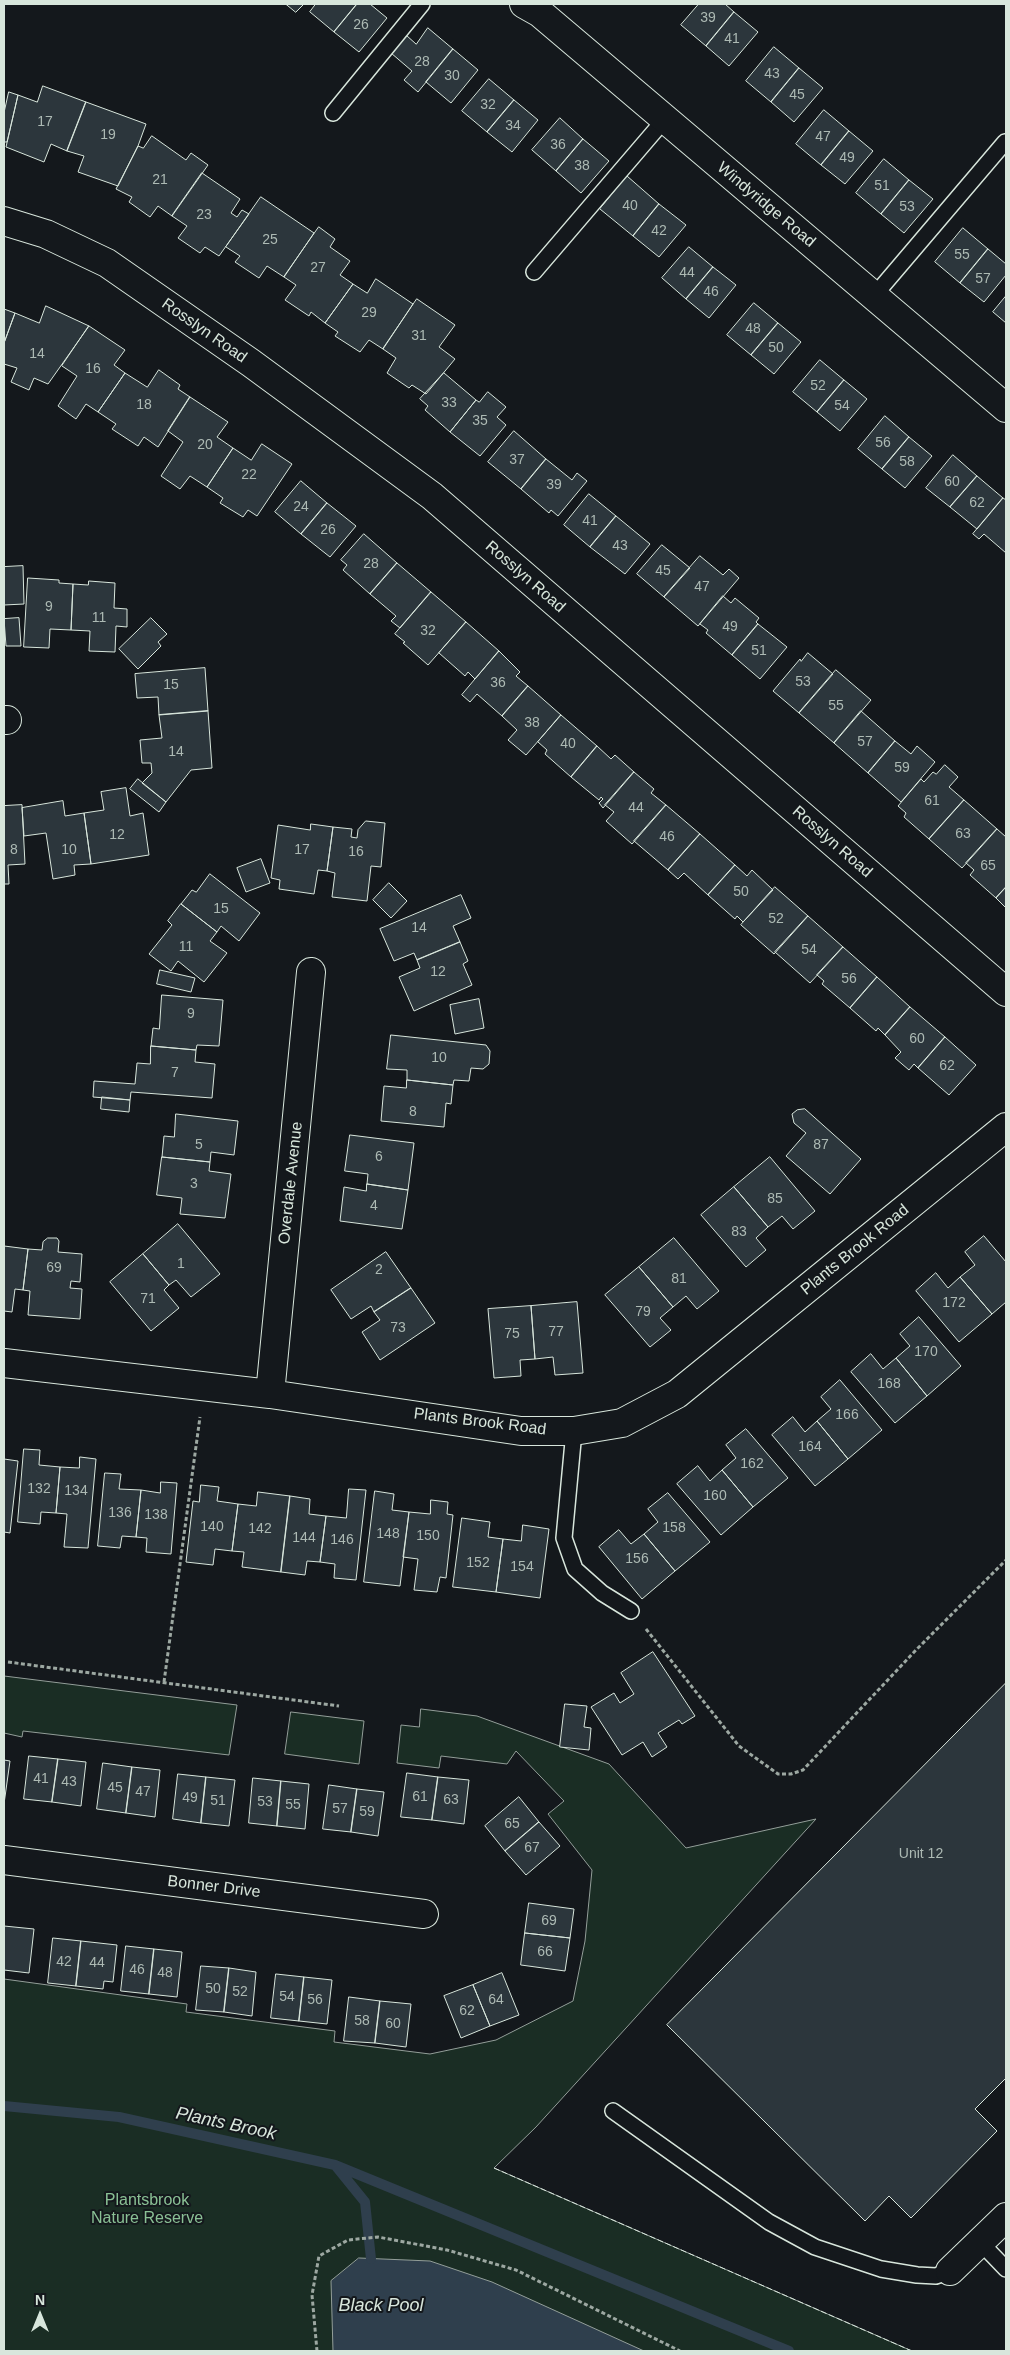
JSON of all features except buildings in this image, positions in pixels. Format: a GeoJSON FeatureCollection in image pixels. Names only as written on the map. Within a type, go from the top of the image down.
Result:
{"type":"FeatureCollection","features":[{"type":"Feature","properties":{"kind":"street","name":"Windyridge Road"},"geometry":{"type":"LineString","coordinates":[[524,4],[540,13],[1006,408]]}},
{"type":"Feature","properties":{"kind":"street","name":"Rosslyn Road"},"geometry":{"type":"LineString","coordinates":[[4,221],[46,234],[107,263],[251,363],[432,496],[1006,992]]}},
{"type":"Feature","properties":{"kind":"street","name":"Overdale Avenue"},"geometry":{"type":"LineString","coordinates":[[270,1394],[312,972]]}},
{"type":"Feature","properties":{"kind":"street","name":"Plants Brook Road"},"geometry":{"type":"LineString","coordinates":[[4,1363],[270,1394],[521,1431],[574,1431],[622,1423],[677,1394],[1006,1127]]}},
{"type":"Feature","properties":{"kind":"street","name":"Bonner Drive"},"geometry":{"type":"LineString","coordinates":[[4,1860],[424,1914]]}},
{"type":"Feature","properties":{"kind":"street"},"geometry":{"type":"LineString","coordinates":[[950,2271],[1006,2218]]}},
{"type":"Feature","properties":{"kind":"lane"},"geometry":{"type":"LineString","coordinates":[[332,113],[422,4]]}},
{"type":"Feature","properties":{"kind":"lane"},"geometry":{"type":"LineString","coordinates":[[534,272],[665,119]]}},
{"type":"Feature","properties":{"kind":"lane"},"geometry":{"type":"LineString","coordinates":[[874,296],[1005,142]]}},
{"type":"Feature","properties":{"kind":"lane"},"geometry":{"type":"LineString","coordinates":[[574,1431],[564,1538],[575,1569],[602,1593],[631,1611]]}},
{"type":"Feature","properties":{"kind":"lane"},"geometry":{"type":"LineString","coordinates":[[613,2111],[769,2222],[815,2247],[882,2269],[936,2276],[950,2271]]}},
{"type":"Feature","properties":{"kind":"lane"},"geometry":{"type":"LineString","coordinates":[[981,2243],[1006,2269]]}},
{"type":"Feature","properties":{"kind":"path"},"geometry":{"type":"LineString","coordinates":[[164,1682],[204,1387]]}},
{"type":"Feature","properties":{"kind":"path"},"geometry":{"type":"LineString","coordinates":[[631,1611],[739,1746],[778,1774],[791,1774],[803,1770],[916,1650],[1006,1560]]}},
{"type":"Feature","properties":{"kind":"path"},"geometry":{"type":"LineString","coordinates":[[8,1662],[339,1706]]}},
{"type":"Feature","properties":{"kind":"path"},"geometry":{"type":"LineString","coordinates":[[316,2351],[312,2295],[319,2256],[348,2240],[378,2237],[447,2250],[516,2270],[680,2351]]}},
{"type":"Feature","properties":{"kind":"green space"},"geometry":{"type":"Polygon","coordinates":[[[4,1676],[237,1705],[229,1755],[23,1731],[22,1737],[4,1733],[4,1676]]]}},
{"type":"Feature","properties":{"kind":"green space","name":"Plantsbrook Nature Reserve"},"geometry":{"type":"Polygon","coordinates":[[[421,1709],[477,1716],[609,1764],[686,1848],[816,1819],[536,2127],[494,2168],[912,2351],[4,2351],[4,1979],[187,2004],[186,2012],[335,2031],[334,2042],[430,2054],[496,2040],[573,2001],[585,1941],[592,1870],[548,1814],[564,1801],[516,1751],[507,1764],[441,1756],[439,1768],[397,1763],[401,1725],[419,1727],[421,1709]]]}},
{"type":"Feature","properties":{"kind":"green space"},"geometry":{"type":"Polygon","coordinates":[[[291,1712],[364,1721],[359,1764],[285,1754],[291,1712]]]}},
{"type":"Feature","properties":{"kind":"water","name":"Black Pool"},"geometry":{"type":"Polygon","coordinates":[[[359,2258],[430,2261],[492,2282],[644,2351],[333,2351],[331,2281],[359,2258]]]}},
{"type":"Feature","properties":{"kind":"waterway","name":"Plants Brook"},"geometry":{"type":"LineString","coordinates":[[4,2106],[119,2117],[335,2165],[365,2202],[371,2259]]}},
{"type":"Feature","properties":{"kind":"waterway"},"geometry":{"type":"LineString","coordinates":[[335,2165],[789,2351]]}},
{"type":"Feature","properties":{"kind":"fence"},"geometry":{"type":"LineString","coordinates":[[494,2168],[912,2351]]}}]}
